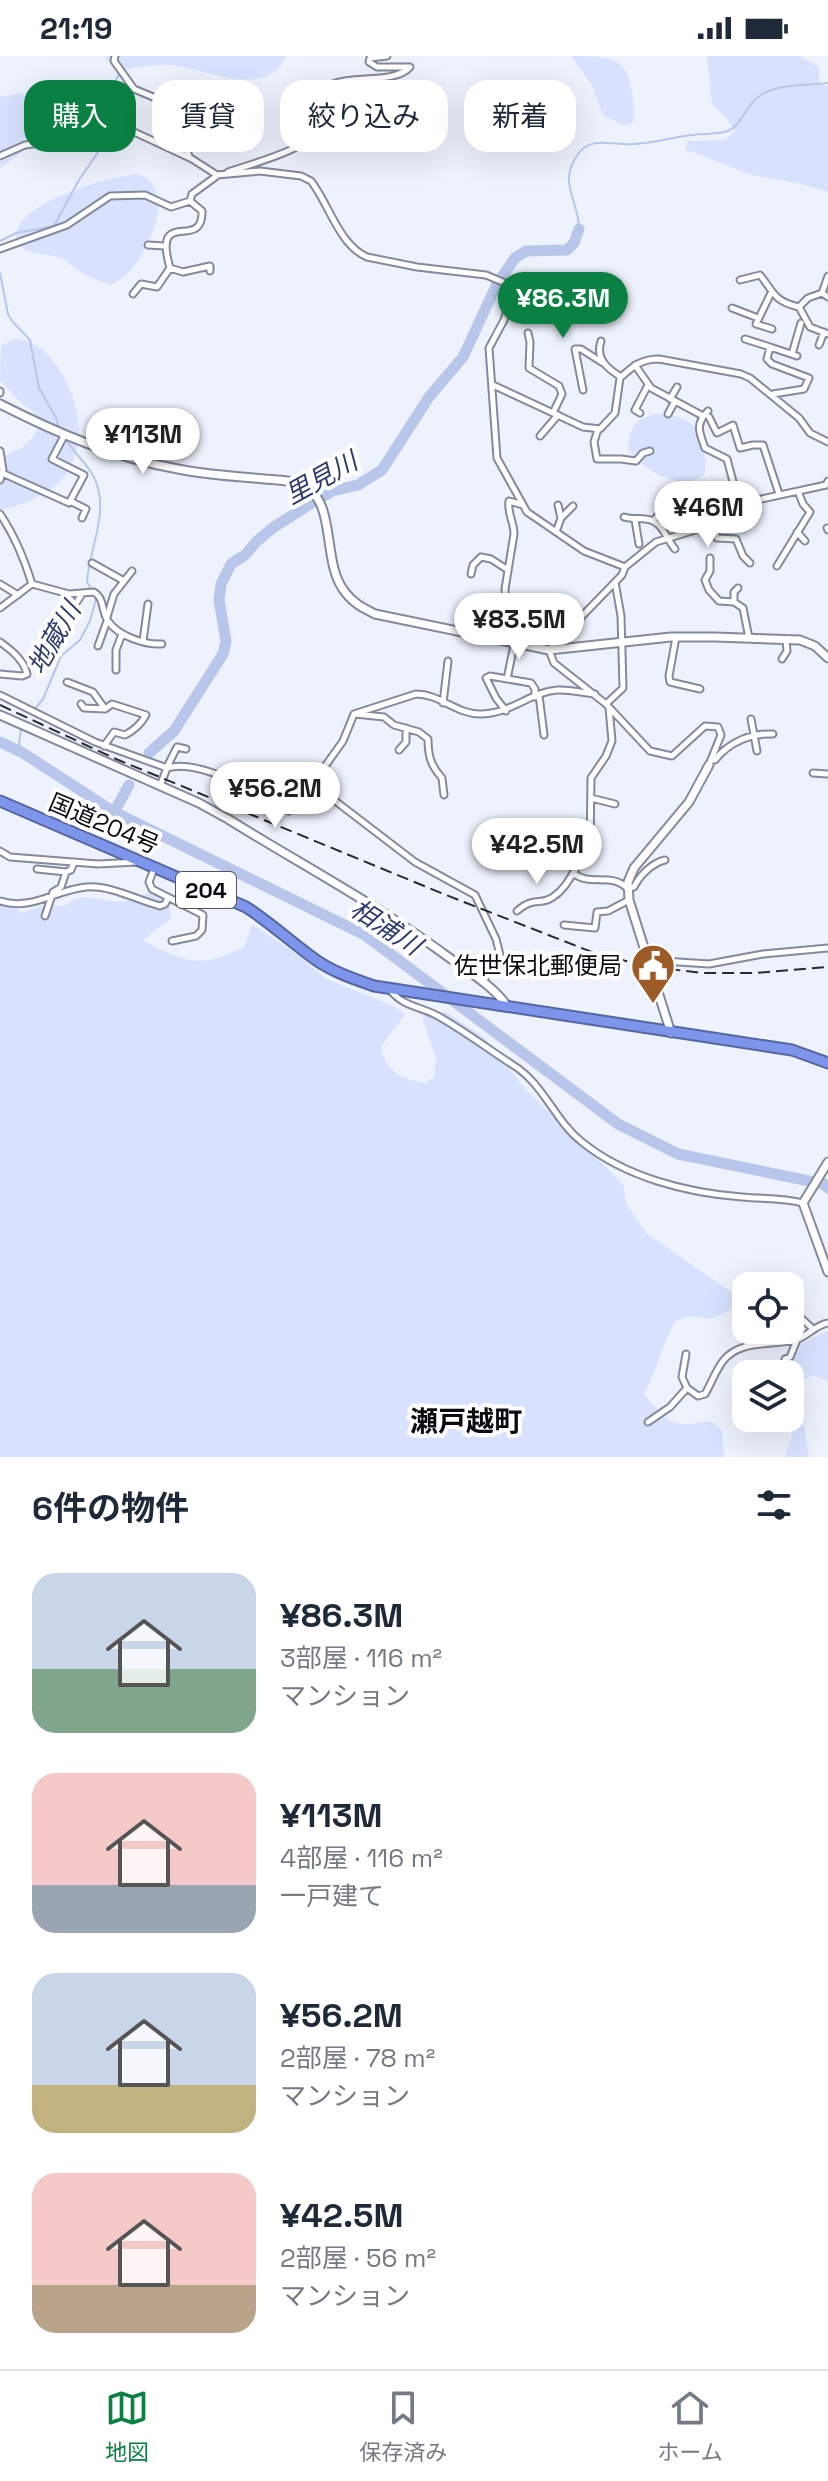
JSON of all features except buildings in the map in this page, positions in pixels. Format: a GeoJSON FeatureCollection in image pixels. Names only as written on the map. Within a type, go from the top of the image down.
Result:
{"type":"FeatureCollection","features":[{"type":"Feature","properties":{"kind":"highway","name":"国道204号"},"geometry":{"type":"LineString","coordinates":[[0,801],[246,907],[317,961],[351,978],[402,991],[792,1050],[828,1063]]}},
{"type":"Feature","properties":{"kind":"street"},"geometry":{"type":"LineString","coordinates":[[115,56],[114,61],[134,89],[152,97]]}},
{"type":"Feature","properties":{"kind":"street"},"geometry":{"type":"LineString","coordinates":[[190,201],[192,194],[217,175],[304,143],[321,128],[324,118],[320,101],[334,84],[382,77],[406,71],[410,67],[377,67],[369,62],[370,58],[387,56]]}},
{"type":"Feature","properties":{"kind":"street"},"geometry":{"type":"LineString","coordinates":[[0,156],[25,145],[94,136],[117,127],[189,157],[217,175],[260,171],[301,176],[311,181],[349,243],[360,254],[417,267],[486,275],[505,283],[512,295],[504,320],[489,348],[497,458],[527,512],[584,551],[625,567]]}},
{"type":"Feature","properties":{"kind":"street"},"geometry":{"type":"LineString","coordinates":[[187,152],[189,157]]}},
{"type":"Feature","properties":{"kind":"street"},"geometry":{"type":"LineString","coordinates":[[0,249],[67,225],[110,196],[145,195],[171,207],[190,201]]}},
{"type":"Feature","properties":{"kind":"street"},"geometry":{"type":"LineString","coordinates":[[133,294],[141,284],[157,287],[170,268],[164,246],[167,238],[199,225],[202,211],[190,201]]}},
{"type":"Feature","properties":{"kind":"street"},"geometry":{"type":"LineString","coordinates":[[148,245],[164,246]]}},
{"type":"Feature","properties":{"kind":"street"},"geometry":{"type":"LineString","coordinates":[[170,268],[183,272],[210,266],[210,271]]}},
{"type":"Feature","properties":{"kind":"street"},"geometry":{"type":"LineString","coordinates":[[740,280],[760,275],[771,293],[782,303],[799,307],[810,327],[826,333],[819,345]]}},
{"type":"Feature","properties":{"kind":"street"},"geometry":{"type":"LineString","coordinates":[[799,307],[808,298],[825,295],[828,276]]}},
{"type":"Feature","properties":{"kind":"street"},"geometry":{"type":"LineString","coordinates":[[771,293],[756,324],[772,329]]}},
{"type":"Feature","properties":{"kind":"street"},"geometry":{"type":"LineString","coordinates":[[732,308],[758,318]]}},
{"type":"Feature","properties":{"kind":"street"},"geometry":{"type":"LineString","coordinates":[[745,339],[795,355],[801,323]]}},
{"type":"Feature","properties":{"kind":"street"},"geometry":{"type":"LineString","coordinates":[[526,336],[529,368],[559,386],[562,394],[556,414],[540,436]]}},
{"type":"Feature","properties":{"kind":"street"},"geometry":{"type":"LineString","coordinates":[[601,341],[599,350],[603,363]]}},
{"type":"Feature","properties":{"kind":"street"},"geometry":{"type":"LineString","coordinates":[[770,347],[767,359],[772,364],[809,378],[804,389],[772,394]]}},
{"type":"Feature","properties":{"kind":"street"},"geometry":{"type":"LineString","coordinates":[[583,390],[575,349],[581,349],[621,377]]}},
{"type":"Feature","properties":{"kind":"street"},"geometry":{"type":"LineString","coordinates":[[646,451],[640,459],[631,463],[597,459],[595,436],[615,413],[621,377],[646,359],[741,374],[772,394],[799,418],[810,433],[828,442]]}},
{"type":"Feature","properties":{"kind":"street"},"geometry":{"type":"LineString","coordinates":[[635,365],[648,385],[672,400],[706,414],[717,433],[733,425],[740,448],[763,445],[779,494]]}},
{"type":"Feature","properties":{"kind":"street"},"geometry":{"type":"LineString","coordinates":[[493,385],[583,427],[598,429]]}},
{"type":"Feature","properties":{"kind":"street"},"geometry":{"type":"LineString","coordinates":[[635,410],[648,385]]}},
{"type":"Feature","properties":{"kind":"street"},"geometry":{"type":"LineString","coordinates":[[668,414],[677,387]]}},
{"type":"Feature","properties":{"kind":"street"},"geometry":{"type":"LineString","coordinates":[[0,404],[64,436],[178,469],[301,484],[319,497],[324,507],[330,557],[344,591],[357,604],[375,614],[549,650],[676,637],[749,638],[800,640],[815,646],[828,658]]}},
{"type":"Feature","properties":{"kind":"street"},"geometry":{"type":"LineString","coordinates":[[706,414],[698,428],[705,448],[727,459],[740,508]]}},
{"type":"Feature","properties":{"kind":"street"},"geometry":{"type":"LineString","coordinates":[[64,436],[52,459],[84,475],[70,501]]}},
{"type":"Feature","properties":{"kind":"street"},"geometry":{"type":"LineString","coordinates":[[0,451],[1,476],[54,500],[70,501],[86,509],[82,518]]}},
{"type":"Feature","properties":{"kind":"street"},"geometry":{"type":"LineString","coordinates":[[549,650],[615,582],[625,567],[647,548],[757,500],[826,485],[828,481]]}},
{"type":"Feature","properties":{"kind":"street"},"geometry":{"type":"LineString","coordinates":[[653,521],[669,503],[666,491]]}},
{"type":"Feature","properties":{"kind":"street"},"geometry":{"type":"LineString","coordinates":[[777,566],[810,512],[798,491]]}},
{"type":"Feature","properties":{"kind":"street"},"geometry":{"type":"LineString","coordinates":[[523,505],[509,501],[508,513],[514,525],[514,534],[506,603],[557,640]]}},
{"type":"Feature","properties":{"kind":"street"},"geometry":{"type":"LineString","coordinates":[[558,505],[561,518]]}},
{"type":"Feature","properties":{"kind":"street"},"geometry":{"type":"LineString","coordinates":[[556,532],[561,518],[573,506]]}},
{"type":"Feature","properties":{"kind":"street"},"geometry":{"type":"LineString","coordinates":[[0,514],[17,538],[21,559],[32,584]]}},
{"type":"Feature","properties":{"kind":"street"},"geometry":{"type":"LineString","coordinates":[[723,516],[724,520],[715,528],[717,538],[736,539],[743,556],[750,563]]}},
{"type":"Feature","properties":{"kind":"street"},"geometry":{"type":"LineString","coordinates":[[624,517],[653,521],[665,532],[675,549]]}},
{"type":"Feature","properties":{"kind":"street"},"geometry":{"type":"LineString","coordinates":[[635,520],[639,544]]}},
{"type":"Feature","properties":{"kind":"street"},"geometry":{"type":"LineString","coordinates":[[797,532],[805,541]]}},
{"type":"Feature","properties":{"kind":"street"},"geometry":{"type":"LineString","coordinates":[[471,574],[473,565],[481,557],[491,559],[508,570]]}},
{"type":"Feature","properties":{"kind":"street"},"geometry":{"type":"LineString","coordinates":[[710,558],[710,571],[705,580],[709,590],[719,601],[734,602],[746,613],[749,638]]}},
{"type":"Feature","properties":{"kind":"street"},"geometry":{"type":"LineString","coordinates":[[92,563],[124,581]]}},
{"type":"Feature","properties":{"kind":"street"},"geometry":{"type":"LineString","coordinates":[[98,646],[114,594],[132,571]]}},
{"type":"Feature","properties":{"kind":"street"},"geometry":{"type":"LineString","coordinates":[[607,705],[623,688],[615,582]]}},
{"type":"Feature","properties":{"kind":"street"},"geometry":{"type":"LineString","coordinates":[[0,584],[18,595]]}},
{"type":"Feature","properties":{"kind":"street"},"geometry":{"type":"LineString","coordinates":[[32,584],[69,594],[94,592],[98,594],[107,619],[122,634],[151,645],[162,644]]}},
{"type":"Feature","properties":{"kind":"street"},"geometry":{"type":"LineString","coordinates":[[0,608],[32,584]]}},
{"type":"Feature","properties":{"kind":"street"},"geometry":{"type":"LineString","coordinates":[[734,602],[734,592],[738,588]]}},
{"type":"Feature","properties":{"kind":"street"},"geometry":{"type":"LineString","coordinates":[[61,625],[63,617],[78,603],[82,593]]}},
{"type":"Feature","properties":{"kind":"street"},"geometry":{"type":"LineString","coordinates":[[143,641],[148,604]]}},
{"type":"Feature","properties":{"kind":"street"},"geometry":{"type":"LineString","coordinates":[[497,617],[504,621],[520,611]]}},
{"type":"Feature","properties":{"kind":"street"},"geometry":{"type":"LineString","coordinates":[[116,670],[116,650],[122,634]]}},
{"type":"Feature","properties":{"kind":"street"},"geometry":{"type":"LineString","coordinates":[[676,637],[670,682],[700,689]]}},
{"type":"Feature","properties":{"kind":"street"},"geometry":{"type":"LineString","coordinates":[[782,659],[787,651],[786,640]]}},
{"type":"Feature","properties":{"kind":"street"},"geometry":{"type":"LineString","coordinates":[[0,642],[21,660],[27,674],[0,674]]}},
{"type":"Feature","properties":{"kind":"street"},"geometry":{"type":"LineString","coordinates":[[507,679],[514,645]]}},
{"type":"Feature","properties":{"kind":"street"},"geometry":{"type":"LineString","coordinates":[[549,650],[554,663],[595,694],[650,751],[674,755],[705,726],[718,727],[721,735],[689,802],[634,868],[634,889]]}},
{"type":"Feature","properties":{"kind":"street"},"geometry":{"type":"LineString","coordinates":[[443,703],[448,661]]}},
{"type":"Feature","properties":{"kind":"street"},"geometry":{"type":"LineString","coordinates":[[506,711],[486,678],[531,683],[537,696],[544,735]]}},
{"type":"Feature","properties":{"kind":"street"},"geometry":{"type":"LineString","coordinates":[[71,681],[93,692],[105,709]]}},
{"type":"Feature","properties":{"kind":"street"},"geometry":{"type":"LineString","coordinates":[[482,982],[500,955],[496,939],[475,895],[415,862],[334,800],[316,779],[343,741],[354,714],[416,694],[427,694],[467,714],[499,713],[557,690],[595,694]]}},
{"type":"Feature","properties":{"kind":"street"},"geometry":{"type":"LineString","coordinates":[[0,695],[104,746],[167,768],[175,766],[208,772],[248,787],[289,811]]}},
{"type":"Feature","properties":{"kind":"street"},"geometry":{"type":"LineString","coordinates":[[81,704],[84,708],[105,709],[112,704],[147,714],[131,732],[125,735],[114,732],[104,746]]}},
{"type":"Feature","properties":{"kind":"street"},"geometry":{"type":"LineString","coordinates":[[517,911],[531,900],[551,899],[574,872],[578,861],[590,850],[591,778],[612,741],[607,705]]}},
{"type":"Feature","properties":{"kind":"street"},"geometry":{"type":"LineString","coordinates":[[354,714],[384,717],[394,725],[419,732],[428,739],[428,753],[434,770],[442,778],[444,795]]}},
{"type":"Feature","properties":{"kind":"street"},"geometry":{"type":"LineString","coordinates":[[0,715],[228,819],[394,920],[482,982],[507,1006]]}},
{"type":"Feature","properties":{"kind":"street"},"geometry":{"type":"LineString","coordinates":[[751,719],[757,751]]}},
{"type":"Feature","properties":{"kind":"street"},"geometry":{"type":"LineString","coordinates":[[399,750],[406,742],[406,728]]}},
{"type":"Feature","properties":{"kind":"street"},"geometry":{"type":"LineString","coordinates":[[710,762],[738,740],[773,734]]}},
{"type":"Feature","properties":{"kind":"street"},"geometry":{"type":"LineString","coordinates":[[160,786],[177,747],[184,747]]}},
{"type":"Feature","properties":{"kind":"street"},"geometry":{"type":"LineString","coordinates":[[813,773],[828,772]]}},
{"type":"Feature","properties":{"kind":"street"},"geometry":{"type":"LineString","coordinates":[[591,798],[603,798],[615,804]]}},
{"type":"Feature","properties":{"kind":"street"},"geometry":{"type":"LineString","coordinates":[[544,827],[559,826],[559,838],[574,872],[585,879],[617,879],[634,889]]}},
{"type":"Feature","properties":{"kind":"street"},"geometry":{"type":"LineString","coordinates":[[0,851],[10,857],[98,864],[139,861]]}},
{"type":"Feature","properties":{"kind":"street"},"geometry":{"type":"LineString","coordinates":[[564,925],[595,928],[597,912],[608,911],[629,900],[638,879],[656,862],[665,860]]}},
{"type":"Feature","properties":{"kind":"street"},"geometry":{"type":"LineString","coordinates":[[43,879],[39,869],[66,872],[71,870],[74,862]]}},
{"type":"Feature","properties":{"kind":"street"},"geometry":{"type":"LineString","coordinates":[[154,868],[150,887],[203,915],[202,930],[196,936],[172,941]]}},
{"type":"Feature","properties":{"kind":"street"},"geometry":{"type":"LineString","coordinates":[[45,916],[66,872]]}},
{"type":"Feature","properties":{"kind":"street"},"geometry":{"type":"LineString","coordinates":[[0,901],[23,905],[88,887],[104,888],[160,906],[168,898]]}},
{"type":"Feature","properties":{"kind":"street"},"geometry":{"type":"LineString","coordinates":[[629,900],[671,1033]]}},
{"type":"Feature","properties":{"kind":"street"},"geometry":{"type":"LineString","coordinates":[[648,960],[709,964],[763,954],[828,948]]}},
{"type":"Feature","properties":{"kind":"street"},"geometry":{"type":"LineString","coordinates":[[389,988],[399,1002],[437,1015],[521,1070],[535,1081],[579,1140],[627,1170],[686,1188],[803,1203]]}},
{"type":"Feature","properties":{"kind":"street"},"geometry":{"type":"LineString","coordinates":[[803,1203],[827,1163]]}},
{"type":"Feature","properties":{"kind":"street"},"geometry":{"type":"LineString","coordinates":[[803,1203],[828,1272]]}},
{"type":"Feature","properties":{"kind":"street"},"geometry":{"type":"LineString","coordinates":[[804,1321],[813,1329]]}},
{"type":"Feature","properties":{"kind":"street"},"geometry":{"type":"LineString","coordinates":[[804,1336],[828,1323]]}},
{"type":"Feature","properties":{"kind":"street"},"geometry":{"type":"LineString","coordinates":[[686,1354],[682,1377],[687,1388],[698,1396],[705,1394],[723,1361],[731,1353],[760,1344]]}},
{"type":"Feature","properties":{"kind":"street"},"geometry":{"type":"LineString","coordinates":[[785,1359],[790,1357],[796,1344]]}},
{"type":"Feature","properties":{"kind":"street"},"geometry":{"type":"LineString","coordinates":[[648,1422],[670,1407],[687,1388]]}},
{"type":"Feature","properties":{"kind":"shaded area"},"geometry":{"type":"Polygon","coordinates":[[[103,56],[286,56],[276,70],[249,80],[169,65],[118,70],[103,56]]]}},
{"type":"Feature","properties":{"kind":"shaded area"},"geometry":{"type":"Polygon","coordinates":[[[571,56],[604,58],[625,69],[634,105],[632,124],[623,125],[603,115],[592,85],[571,56]]]}},
{"type":"Feature","properties":{"kind":"shaded area"},"geometry":{"type":"Polygon","coordinates":[[[707,56],[799,56],[819,67],[819,83],[828,87],[828,192],[752,175],[685,149],[688,141],[724,140],[735,132],[712,104],[707,56]]]}},
{"type":"Feature","properties":{"kind":"shaded area"},"geometry":{"type":"Polygon","coordinates":[[[21,93],[24,96],[24,150],[0,168],[0,97],[21,93]]]}},
{"type":"Feature","properties":{"kind":"shaded area"},"geometry":{"type":"Polygon","coordinates":[[[138,174],[150,181],[156,192],[157,219],[146,248],[129,272],[116,282],[110,285],[83,274],[62,258],[28,251],[16,244],[20,224],[44,204],[93,184],[138,174]]]}},
{"type":"Feature","properties":{"kind":"shaded area"},"geometry":{"type":"Polygon","coordinates":[[[16,339],[34,344],[56,365],[75,403],[78,443],[68,470],[56,485],[29,501],[0,510],[0,459],[27,443],[38,425],[38,416],[0,380],[1,345],[16,339]]]}},
{"type":"Feature","properties":{"kind":"shaded area"},"geometry":{"type":"Polygon","coordinates":[[[657,414],[682,419],[698,430],[704,448],[705,474],[686,482],[664,477],[653,472],[628,450],[630,436],[638,421],[657,414]]]}},
{"type":"Feature","properties":{"kind":"shaded area"},"geometry":{"type":"Polygon","coordinates":[[[157,890],[168,898],[171,919],[143,940],[170,954],[194,960],[217,958],[245,946],[252,924],[302,958],[326,979],[393,1006],[405,1014],[381,1047],[391,1068],[409,1079],[425,1083],[434,1077],[436,1058],[423,1020],[425,1015],[446,1012],[485,1038],[526,1090],[623,1184],[626,1203],[646,1233],[732,1293],[732,1309],[712,1319],[690,1316],[675,1321],[644,1394],[672,1422],[711,1421],[722,1430],[724,1457],[0,1457],[0,899],[22,913],[43,906],[65,906],[79,898],[119,902],[157,890]]]}},
{"type":"Feature","properties":{"kind":"shaded area"},"geometry":{"type":"Polygon","coordinates":[[[828,1331],[828,1381],[813,1375],[804,1380],[804,1360],[793,1360],[804,1342],[828,1331]]]}},
{"type":"Feature","properties":{"kind":"shaded area"},"geometry":{"type":"Polygon","coordinates":[[[804,1425],[809,1457],[785,1457],[793,1432],[804,1432],[804,1425]]]}},
{"type":"Feature","properties":{"kind":"waterway","name":"地蔵川"},"geometry":{"type":"LineString","coordinates":[[0,241],[16,233],[54,226],[79,180],[105,142],[103,107],[119,73]]}},
{"type":"Feature","properties":{"kind":"waterway"},"geometry":{"type":"LineString","coordinates":[[579,229],[569,174],[584,148],[596,143],[643,143],[724,132],[734,127],[764,93],[781,87],[828,83]]}},
{"type":"Feature","properties":{"kind":"waterway","name":"里見川"},"geometry":{"type":"LineString","coordinates":[[149,753],[174,731],[223,654],[226,641],[219,600],[221,584],[231,564],[274,527],[310,504],[332,491],[358,485],[382,470],[429,397],[463,357],[497,284],[515,258],[526,251],[567,250],[574,243],[579,229]]}},
{"type":"Feature","properties":{"kind":"waterway","name":"地蔵川"},"geometry":{"type":"LineString","coordinates":[[0,273],[8,314],[30,340],[39,388],[59,428]]}},
{"type":"Feature","properties":{"kind":"waterway","name":"地蔵川"},"geometry":{"type":"LineString","coordinates":[[64,437],[91,472],[100,499],[87,582],[91,589]]}},
{"type":"Feature","properties":{"kind":"waterway","name":"地蔵川"},"geometry":{"type":"LineString","coordinates":[[34,710],[43,699],[61,656],[80,640],[90,621],[96,599],[94,595]]}},
{"type":"Feature","properties":{"kind":"waterway","name":"地蔵川"},"geometry":{"type":"LineString","coordinates":[[21,730],[19,743],[23,753]]}},
{"type":"Feature","properties":{"kind":"waterway","name":"相浦川"},"geometry":{"type":"LineString","coordinates":[[0,742],[23,753],[114,812],[365,935],[618,1124],[678,1154],[824,1184],[828,1188]]}},
{"type":"Feature","properties":{"kind":"waterway","name":"里見川"},"geometry":{"type":"LineString","coordinates":[[114,812],[129,785]]}},
{"type":"Feature","properties":{"kind":"railway"},"geometry":{"type":"LineString","coordinates":[[0,705],[116,759],[597,954],[651,967],[703,973],[756,973],[828,967]]}},
{"type":"Feature","properties":{"kind":"place","name":"佐世保北郵便局"},"geometry":{"type":"Point","coordinates":[653,1005]}},
{"type":"Feature","properties":{"kind":"district","name":"瀬戸越町"},"geometry":{"type":"Point","coordinates":[466,1421]}}]}
